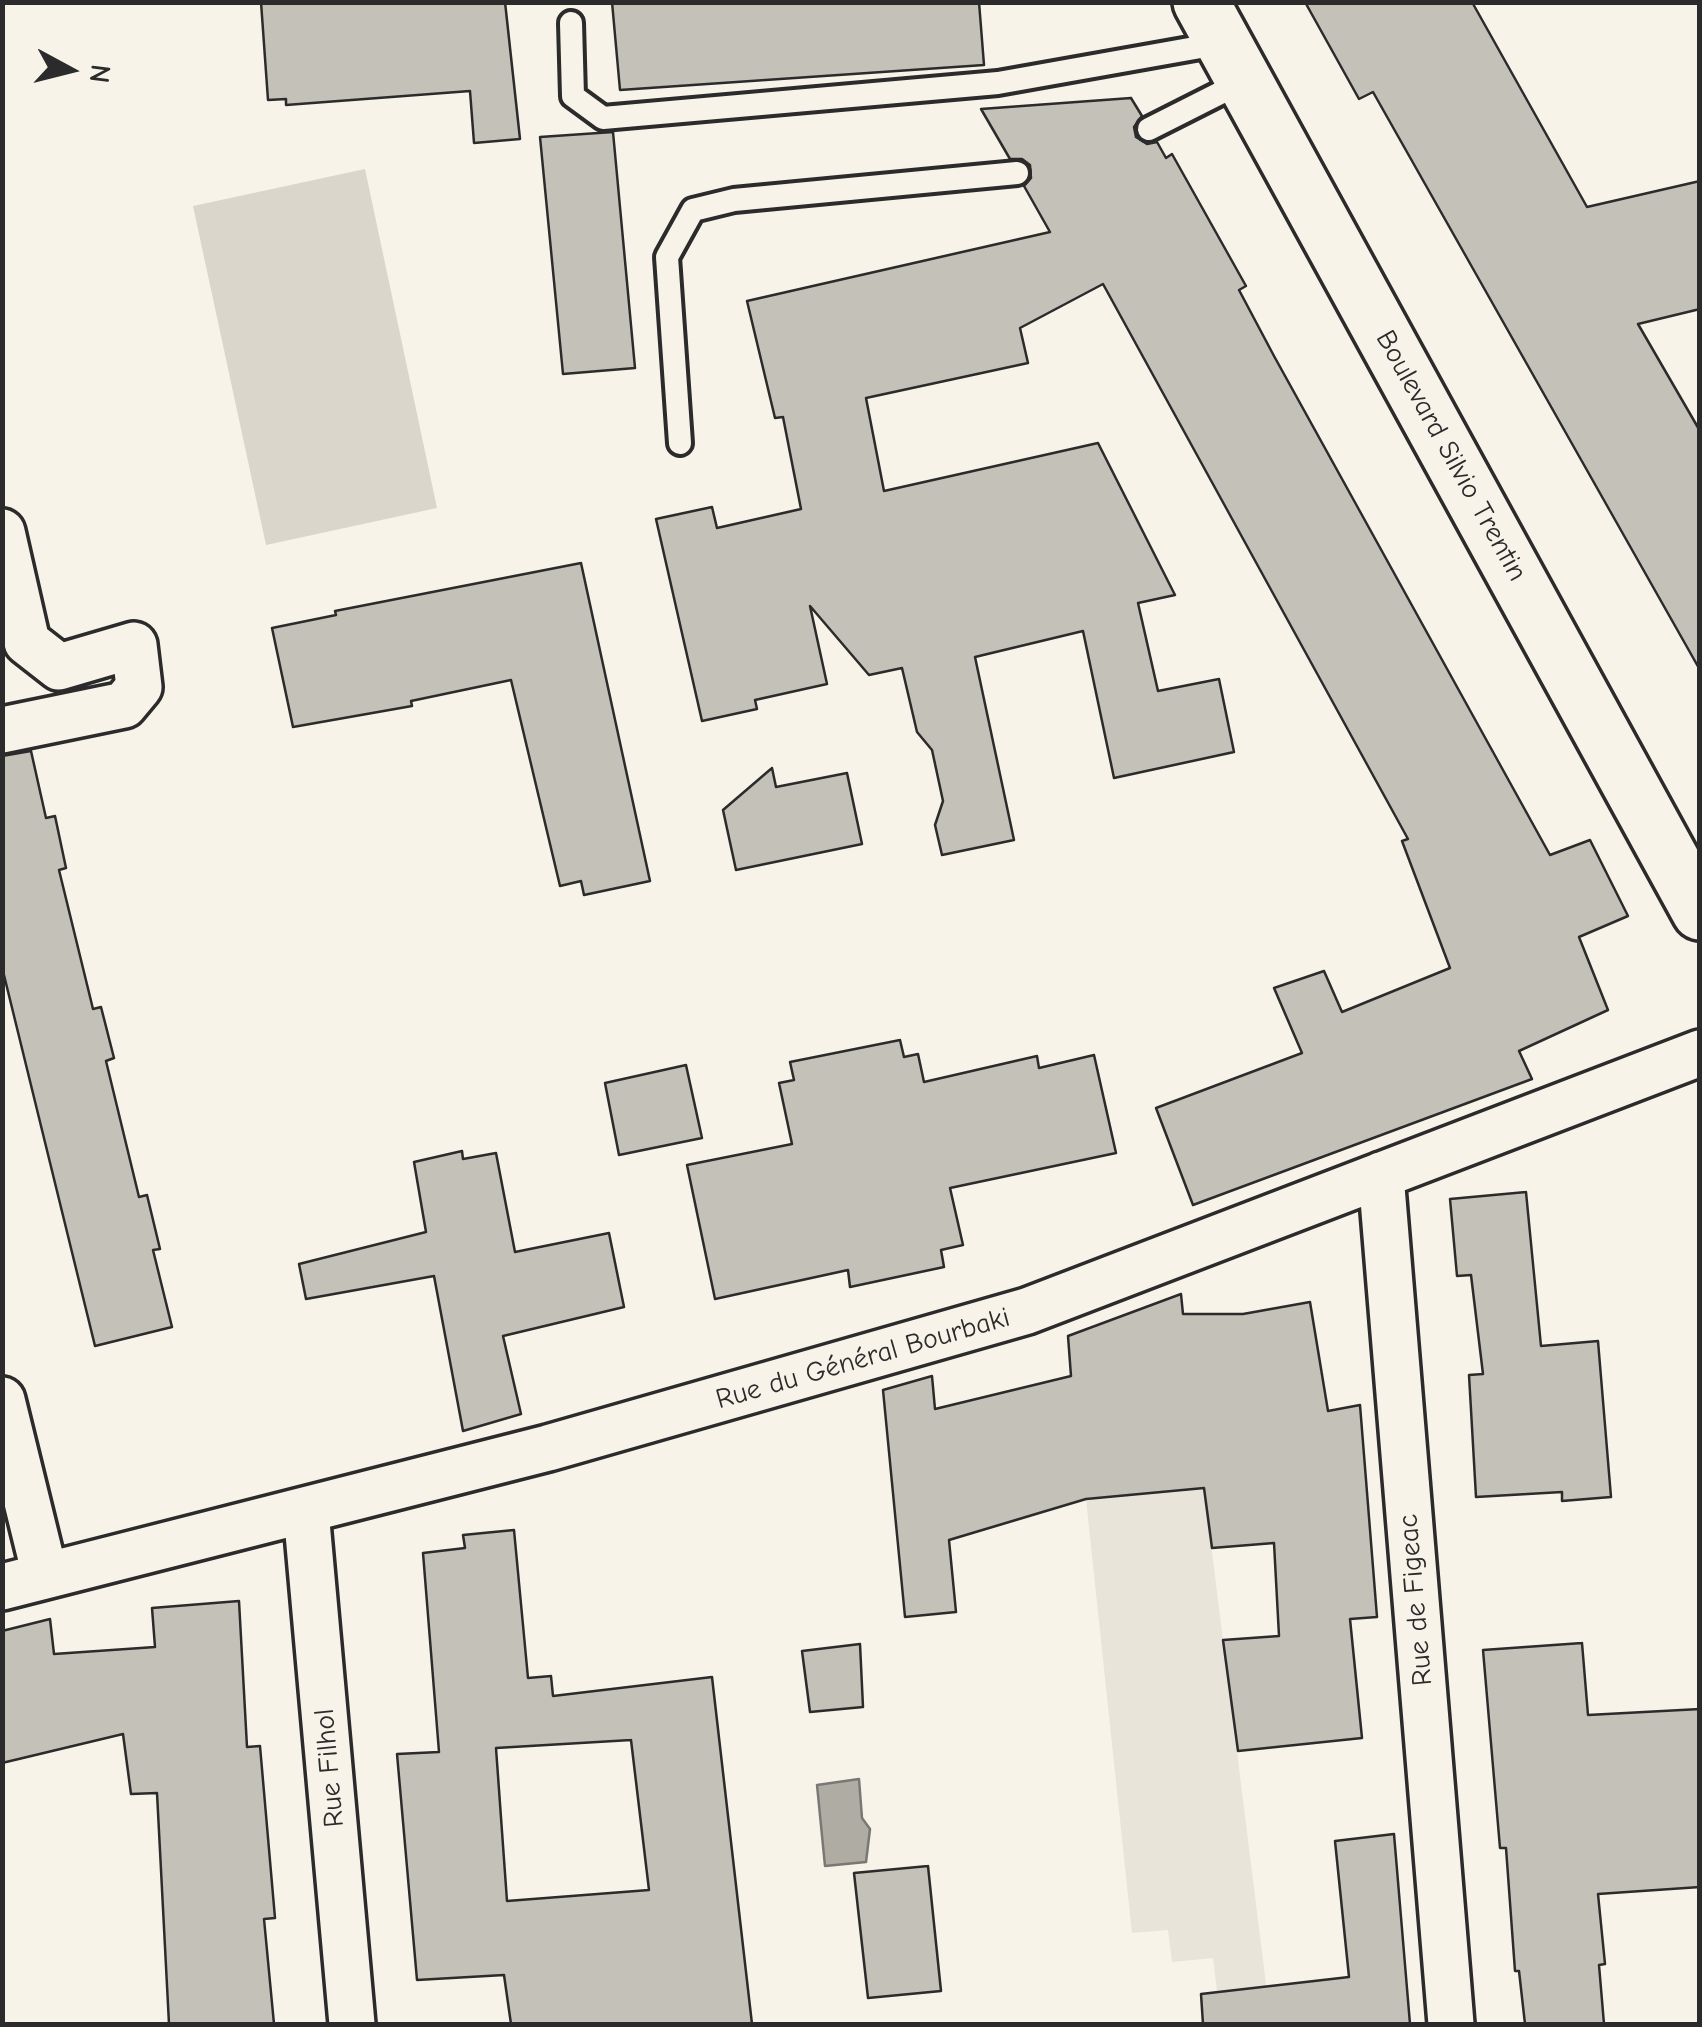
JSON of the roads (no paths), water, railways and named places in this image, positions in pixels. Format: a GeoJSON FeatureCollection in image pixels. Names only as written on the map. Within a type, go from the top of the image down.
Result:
{"type":"FeatureCollection","features":[{"type":"Feature","properties":{"kind":"main road","name":"Boulevard Silvio Trentin"},"geometry":{"type":"LineString","coordinates":[[1223,42],[1700,912]]}},
{"type":"Feature","properties":{"kind":"street"},"geometry":{"type":"LineString","coordinates":[[2,532],[27,642],[59,667],[134,645],[139,687],[124,706],[2,730]]}},
{"type":"Feature","properties":{"kind":"street","name":"Rue du Général Bourbaki"},"geometry":{"type":"LineString","coordinates":[[24,1581],[698,1407],[1027,1311],[1700,1054]]}},
{"type":"Feature","properties":{"kind":"street","name":"Rue de Figeac"},"geometry":{"type":"LineString","coordinates":[[1382,1175],[1451,2024]]}},
{"type":"Feature","properties":{"kind":"street"},"geometry":{"type":"LineString","coordinates":[[2,1400],[24,1581]]}},
{"type":"Feature","properties":{"kind":"street","name":"Rue Filhol"},"geometry":{"type":"LineString","coordinates":[[306,1511],[352,2024]]}},
{"type":"Feature","properties":{"kind":"lane"},"geometry":{"type":"LineString","coordinates":[[571,23],[573,96],[603,118],[998,83],[1223,42]]}},
{"type":"Feature","properties":{"kind":"lane"},"geometry":{"type":"LineString","coordinates":[[1149,129],[1223,42]]}},
{"type":"Feature","properties":{"kind":"lane"},"geometry":{"type":"LineString","coordinates":[[680,443],[667,257],[693,210],[734,200],[1017,173]]}}]}
